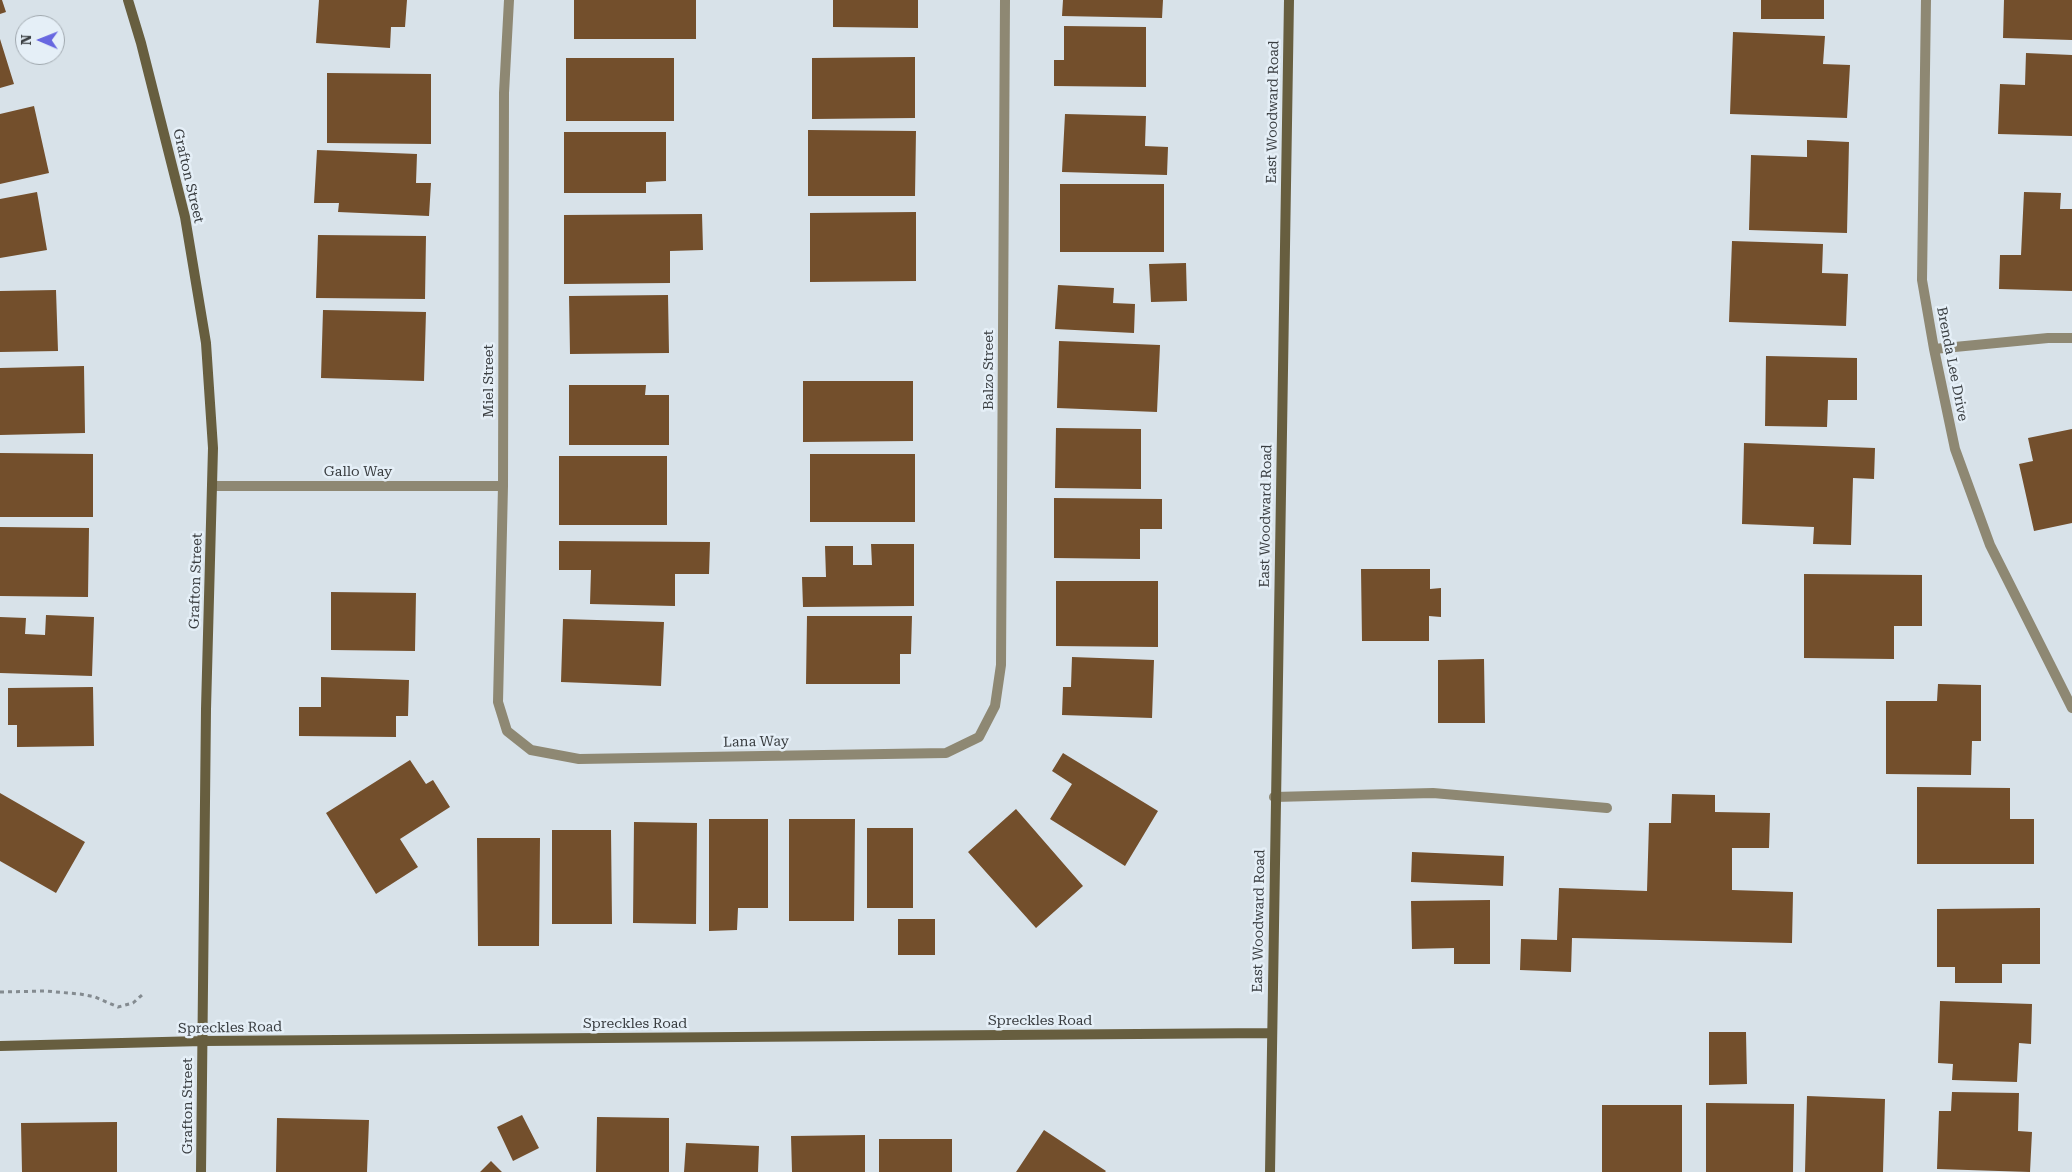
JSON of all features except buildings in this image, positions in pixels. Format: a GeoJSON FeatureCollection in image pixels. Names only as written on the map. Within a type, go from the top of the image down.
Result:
{"type":"FeatureCollection","features":[{"type":"Feature","properties":{"kind":"street","name":"Grafton Street"},"geometry":{"type":"LineString","coordinates":[[128,0],[141,43],[185,217],[206,343],[213,448],[206,709],[202,1172]]}},
{"type":"Feature","properties":{"kind":"street","name":"Miel Street"},"geometry":{"type":"LineString","coordinates":[[509,0],[504,93],[503,486],[498,702],[506,731],[531,750]]}},
{"type":"Feature","properties":{"kind":"street","name":"Balzo Street"},"geometry":{"type":"LineString","coordinates":[[979,737],[995,706],[1001,665],[1005,0]]}},
{"type":"Feature","properties":{"kind":"street","name":"East Woodward Road"},"geometry":{"type":"LineString","coordinates":[[1270,1172],[1274,797],[1289,0]]}},
{"type":"Feature","properties":{"kind":"street","name":"Brenda Lee Drive"},"geometry":{"type":"LineString","coordinates":[[1926,0],[1922,280],[1934,349],[1955,449],[1990,545],[2072,708]]}},
{"type":"Feature","properties":{"kind":"street"},"geometry":{"type":"LineString","coordinates":[[1934,349],[2048,338],[2072,338]]}},
{"type":"Feature","properties":{"kind":"street","name":"Gallo Way"},"geometry":{"type":"LineString","coordinates":[[212,486],[503,486]]}},
{"type":"Feature","properties":{"kind":"street","name":"Lana Way"},"geometry":{"type":"LineString","coordinates":[[531,750],[579,759],[946,753],[979,737]]}},
{"type":"Feature","properties":{"kind":"street"},"geometry":{"type":"LineString","coordinates":[[1274,797],[1433,793],[1607,808]]}},
{"type":"Feature","properties":{"kind":"street","name":"Spreckles Road"},"geometry":{"type":"LineString","coordinates":[[0,1046],[203,1041],[1271,1033]]}},
{"type":"Feature","properties":{"kind":"path"},"geometry":{"type":"LineString","coordinates":[[0,992],[45,991],[80,994],[94,996],[118,1007],[133,1003],[142,995]]}}]}
